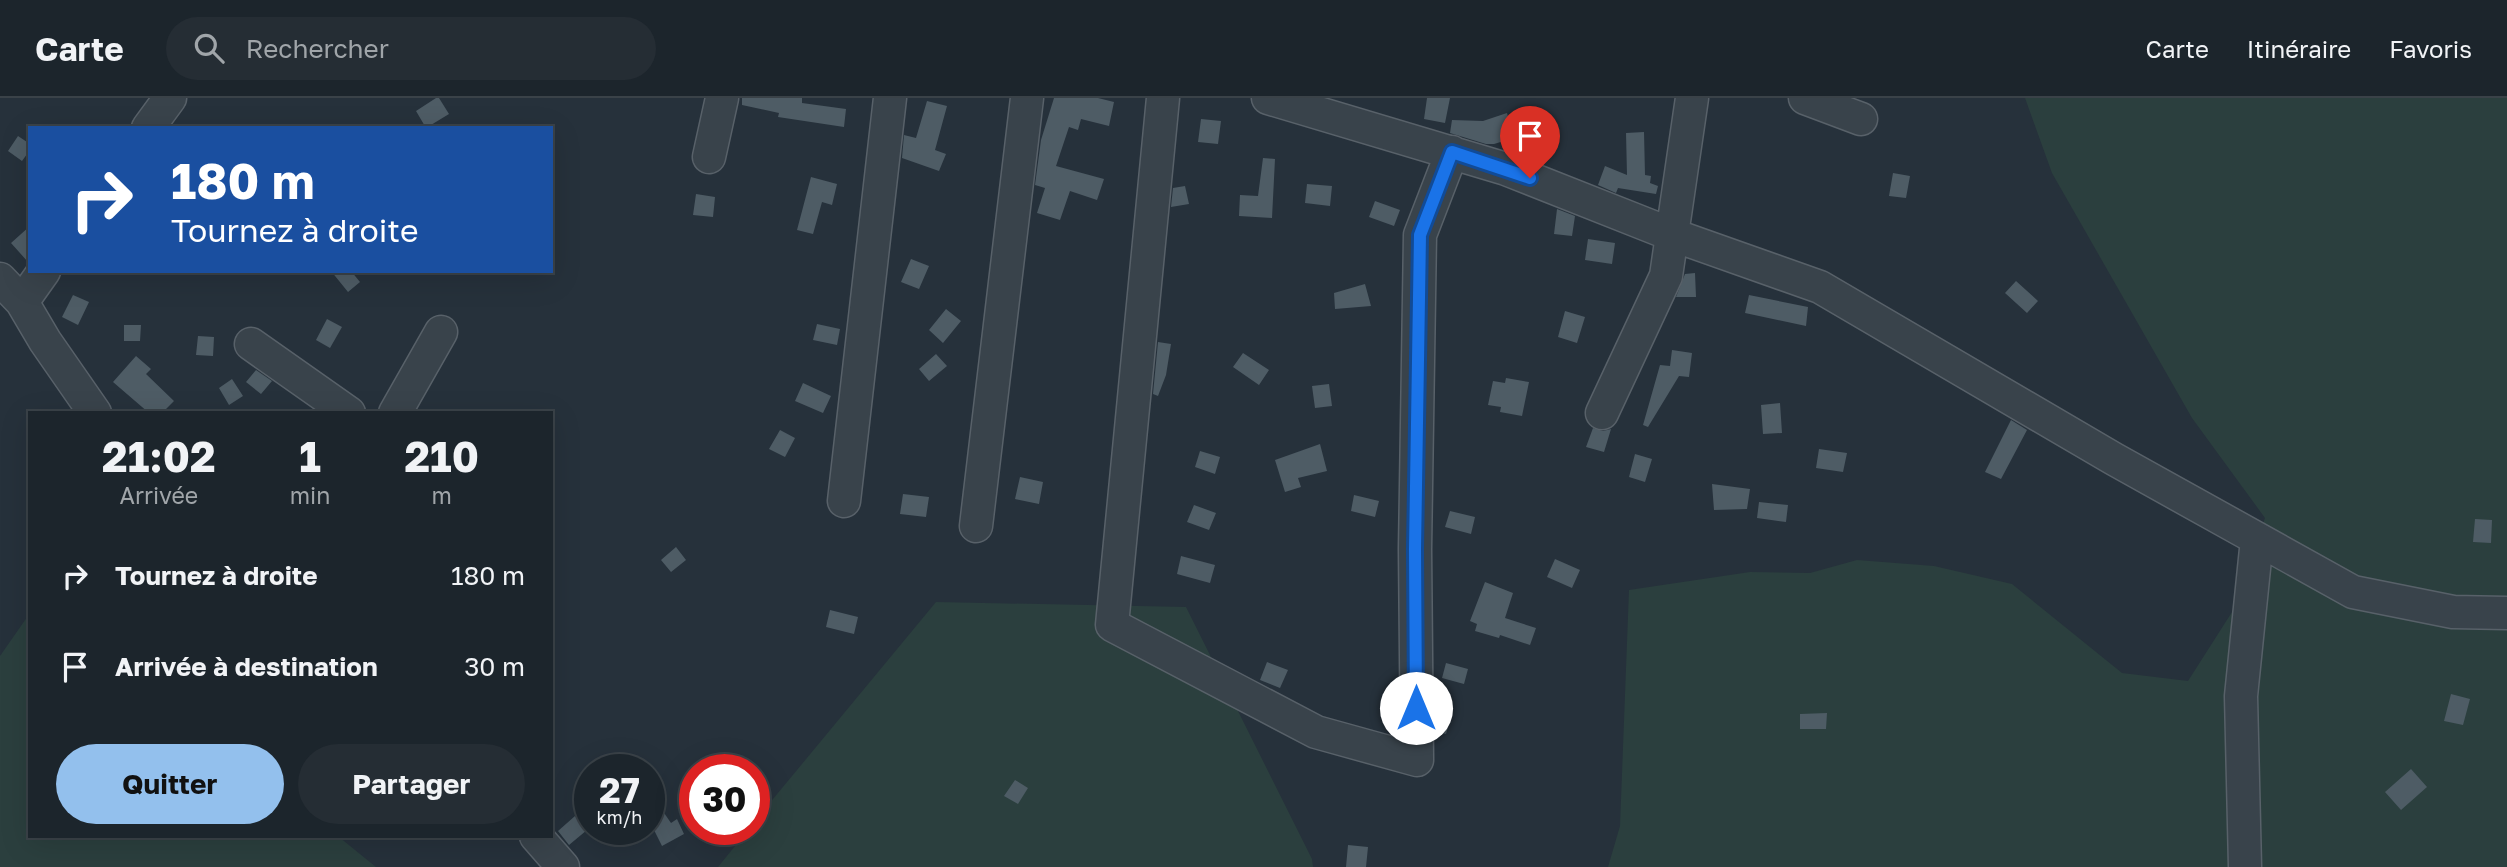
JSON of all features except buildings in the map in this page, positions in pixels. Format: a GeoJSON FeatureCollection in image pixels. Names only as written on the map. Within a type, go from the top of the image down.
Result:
{"type":"FeatureCollection","features":[{"type":"Feature","properties":{"kind":"street"},"geometry":{"type":"LineString","coordinates":[[149,126],[170,98]]}},
{"type":"Feature","properties":{"kind":"street"},"geometry":{"type":"LineString","coordinates":[[709,157],[722,98]]}},
{"type":"Feature","properties":{"kind":"street"},"geometry":{"type":"LineString","coordinates":[[844,501],[890,98]]}},
{"type":"Feature","properties":{"kind":"street"},"geometry":{"type":"LineString","coordinates":[[976,526],[1027,98]]}},
{"type":"Feature","properties":{"kind":"street"},"geometry":{"type":"LineString","coordinates":[[1163,98],[1112,625],[1316,732],[1417,760],[1415,549],[1420,235],[1452,152]]}},
{"type":"Feature","properties":{"kind":"street"},"geometry":{"type":"LineString","coordinates":[[1268,98],[1506,169],[1673,235],[1819,287],[2114,459],[2353,592],[2453,612],[2507,613]]}},
{"type":"Feature","properties":{"kind":"street"},"geometry":{"type":"LineString","coordinates":[[1602,413],[1666,276],[1692,98]]}},
{"type":"Feature","properties":{"kind":"street"},"geometry":{"type":"LineString","coordinates":[[1805,98],[1861,119]]}},
{"type":"Feature","properties":{"kind":"street"},"geometry":{"type":"LineString","coordinates":[[22,302],[43,273]]}},
{"type":"Feature","properties":{"kind":"street"},"geometry":{"type":"LineString","coordinates":[[0,279],[22,302],[45,341],[94,411]]}},
{"type":"Feature","properties":{"kind":"street"},"geometry":{"type":"LineString","coordinates":[[396,411],[441,332]]}},
{"type":"Feature","properties":{"kind":"street"},"geometry":{"type":"LineString","coordinates":[[251,344],[346,411]]}},
{"type":"Feature","properties":{"kind":"street"},"geometry":{"type":"LineString","coordinates":[[2245,867],[2241,696],[2258,539]]}},
{"type":"Feature","properties":{"kind":"street"},"geometry":{"type":"LineString","coordinates":[[538,838],[563,867]]}},
{"type":"Feature","properties":{"kind":"green space"},"geometry":{"type":"Polygon","coordinates":[[[2025,98],[2507,98],[2507,867],[1608,867],[1620,826],[1629,590],[1750,572],[1810,573],[1857,560],[1934,566],[2012,584],[2122,673],[2188,681],[2232,612],[2265,518],[2192,418],[2052,173],[2025,98]]]}},
{"type":"Feature","properties":{"kind":"green space"},"geometry":{"type":"Polygon","coordinates":[[[936,602],[1186,607],[1312,859],[1313,867],[718,867],[736,845],[770,845],[770,803],[936,602]]]}},
{"type":"Feature","properties":{"kind":"green space"},"geometry":{"type":"Polygon","coordinates":[[[28,616],[28,838],[340,838],[376,867],[0,867],[0,656],[28,616]]]}},
{"type":"Feature","properties":{"kind":"route"},"geometry":{"type":"LineString","coordinates":[[1416,708],[1415,549],[1420,235],[1452,152],[1530,178]]}}]}
